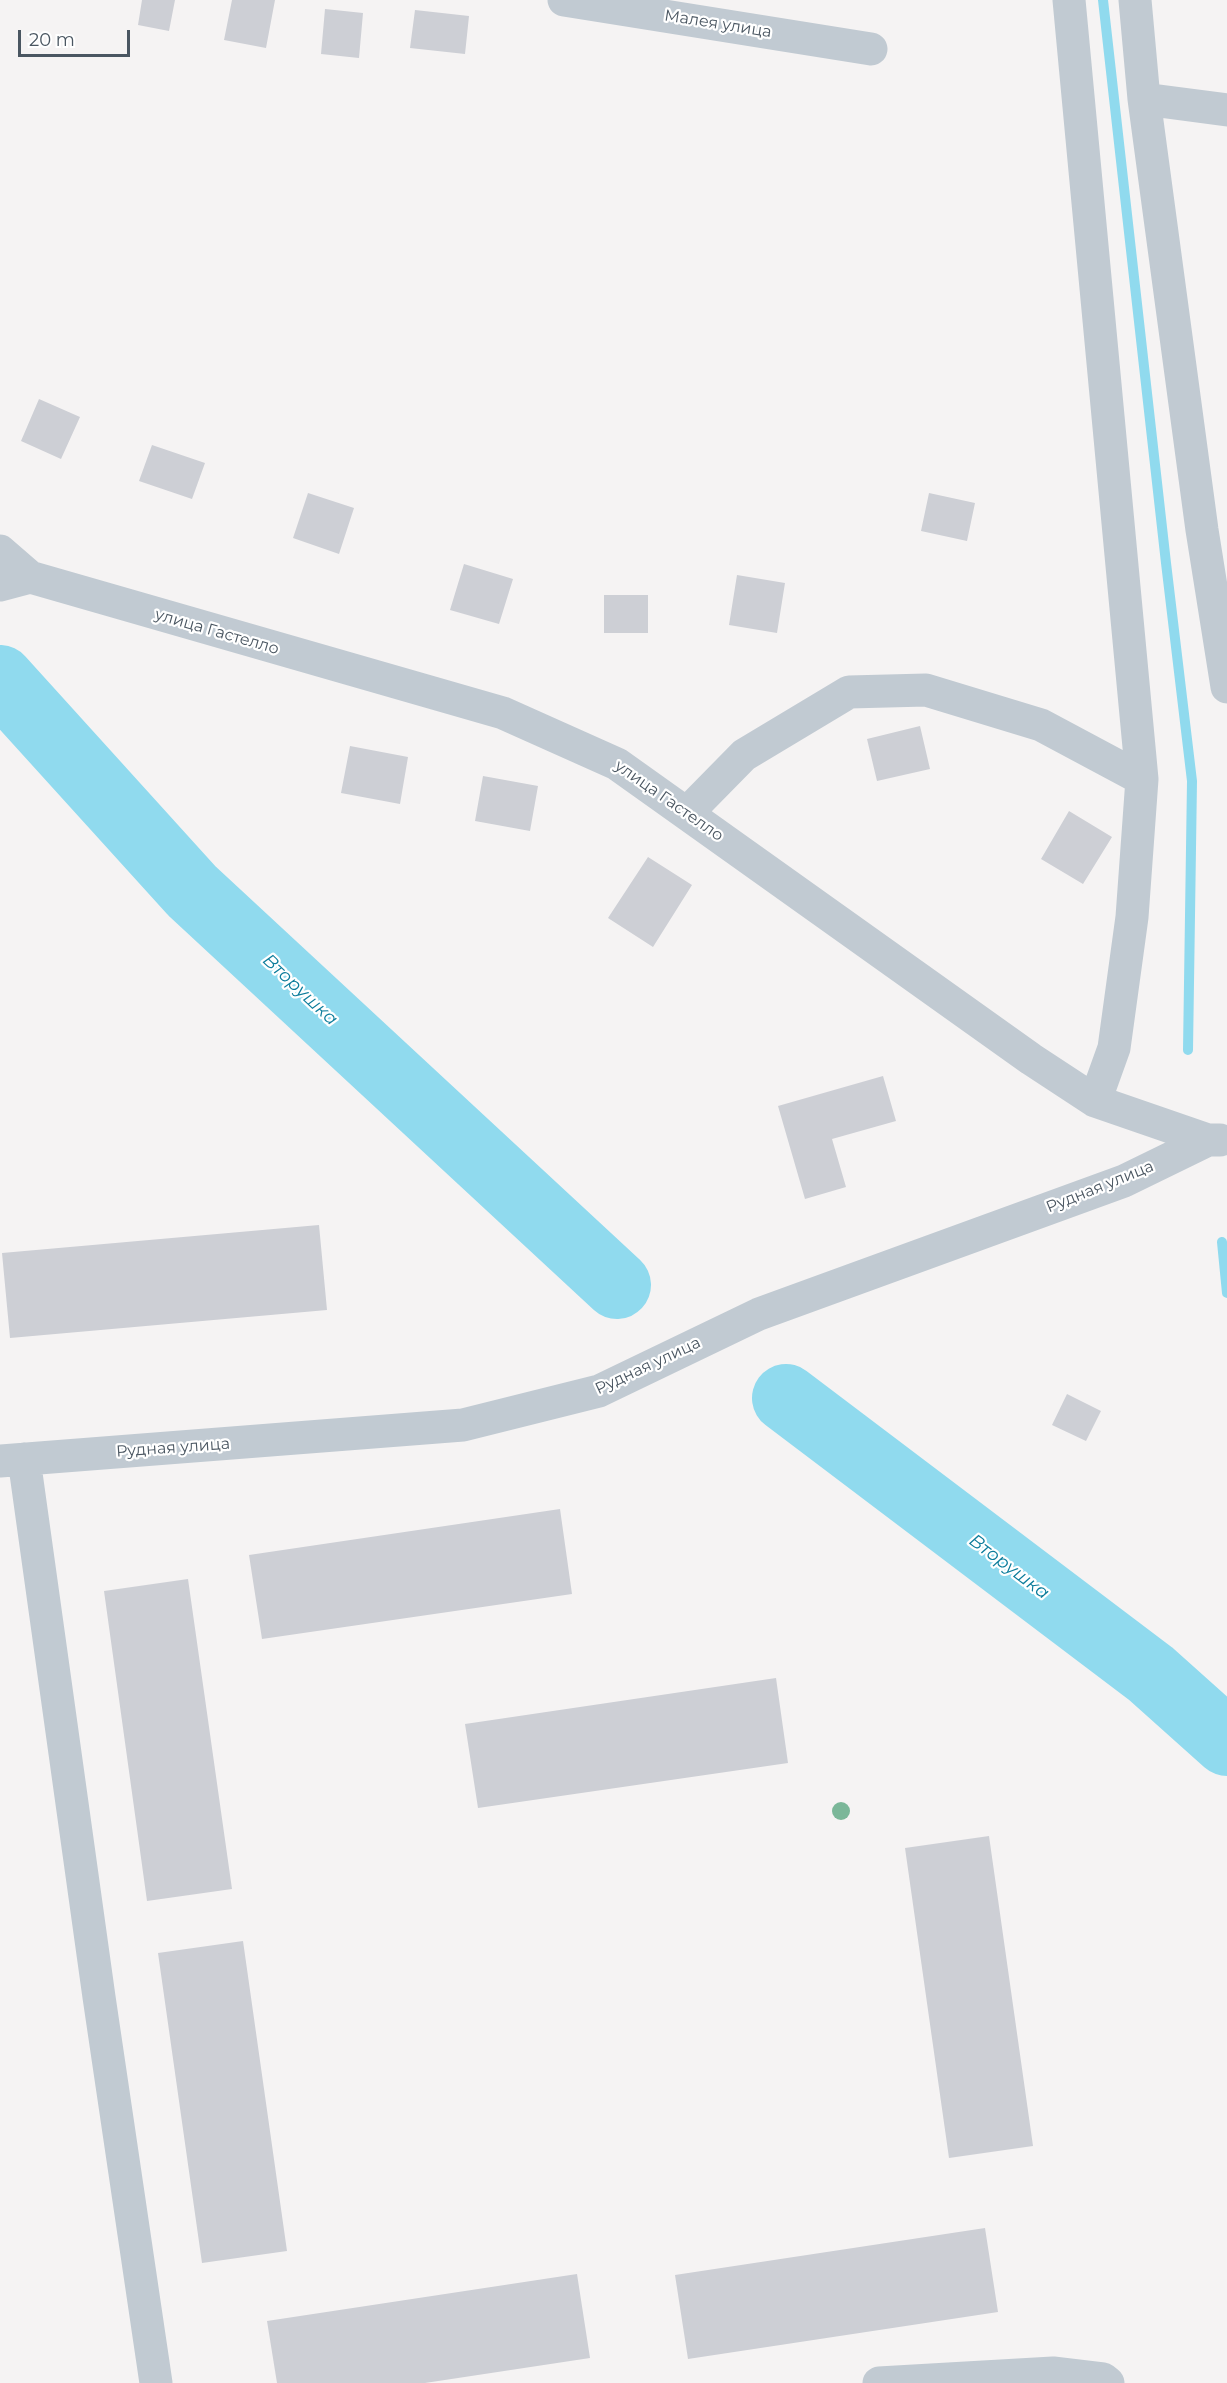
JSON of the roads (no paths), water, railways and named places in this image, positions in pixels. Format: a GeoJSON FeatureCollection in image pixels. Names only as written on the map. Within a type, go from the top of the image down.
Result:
{"type":"FeatureCollection","features":[{"type":"Feature","properties":{"kind":"street","name":"Малея улица"},"geometry":{"type":"LineString","coordinates":[[564,0],[871,49]]}},
{"type":"Feature","properties":{"kind":"street"},"geometry":{"type":"LineString","coordinates":[[1068,0],[1142,779],[1132,917],[1115,1037],[1095,1101]]}},
{"type":"Feature","properties":{"kind":"street"},"geometry":{"type":"LineString","coordinates":[[1135,0],[1144,99],[1200,518],[1227,687]]}},
{"type":"Feature","properties":{"kind":"street"},"geometry":{"type":"LineString","coordinates":[[1144,99],[1227,110]]}},
{"type":"Feature","properties":{"kind":"street"},"geometry":{"type":"LineString","coordinates":[[0,551],[15,581]]}},
{"type":"Feature","properties":{"kind":"street","name":"улица Гастелло"},"geometry":{"type":"LineString","coordinates":[[15,581],[503,713],[617,764],[1031,1059],[1095,1101],[1217,1140]]}},
{"type":"Feature","properties":{"kind":"street"},"geometry":{"type":"LineString","coordinates":[[687,813],[744,755],[849,692],[926,690],[1041,725],[1142,779]]}},
{"type":"Feature","properties":{"kind":"street","name":"Рудная улица"},"geometry":{"type":"LineString","coordinates":[[12,1460],[463,1425],[599,1391],[759,1314],[1124,1181],[1217,1140]]}},
{"type":"Feature","properties":{"kind":"street"},"geometry":{"type":"LineString","coordinates":[[12,1460],[99,1997],[156,2383]]}},
{"type":"Feature","properties":{"kind":"street"},"geometry":{"type":"LineString","coordinates":[[879,2383],[1053,2373],[1103,2379],[1108,2383]]}},
{"type":"Feature","properties":{"kind":"waterway"},"geometry":{"type":"LineString","coordinates":[[1103,0],[1192,781],[1188,1050]]}},
{"type":"Feature","properties":{"kind":"waterway","name":"Вторушка"},"geometry":{"type":"LineString","coordinates":[[0,679],[192,891],[617,1285]]}},
{"type":"Feature","properties":{"kind":"waterway"},"geometry":{"type":"LineString","coordinates":[[1222,1242],[1227,1293]]}},
{"type":"Feature","properties":{"kind":"waterway","name":"Вторушка"},"geometry":{"type":"LineString","coordinates":[[786,1398],[1151,1674],[1227,1742]]}}]}
